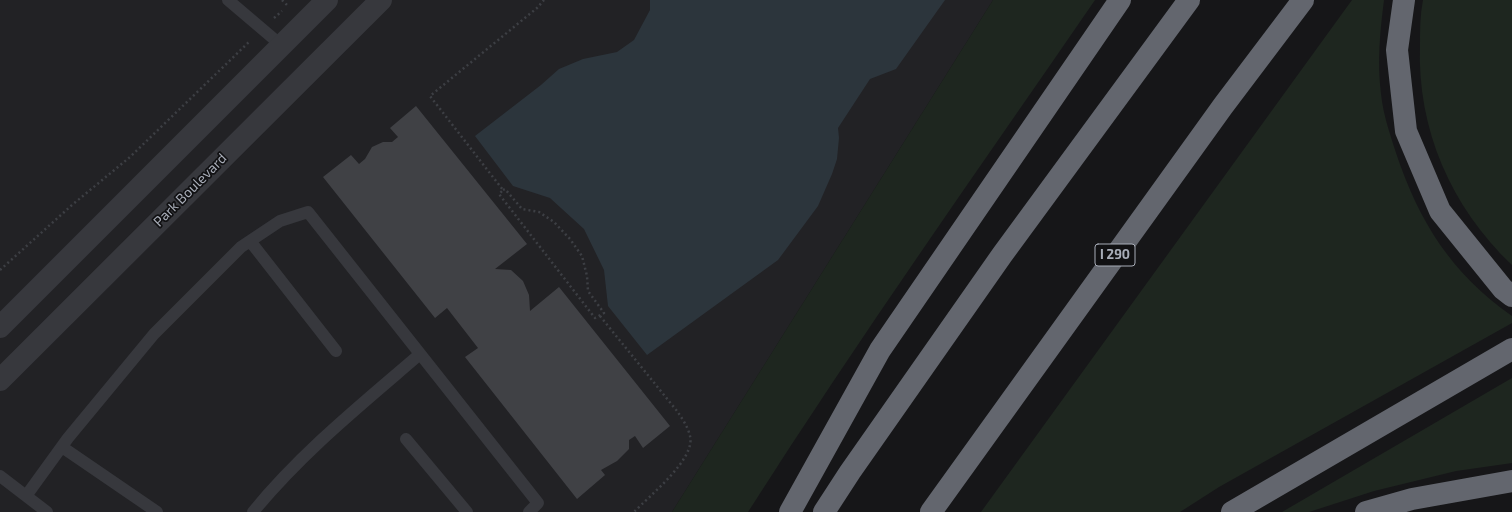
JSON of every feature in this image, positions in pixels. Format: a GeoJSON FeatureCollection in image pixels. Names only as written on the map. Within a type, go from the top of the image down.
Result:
{"type":"FeatureCollection","features":[{"type":"Feature","properties":{"kind":"highway"},"geometry":{"type":"LineString","coordinates":[[790,512],[880,350],[1120,0]]}},
{"type":"Feature","properties":{"kind":"highway"},"geometry":{"type":"LineString","coordinates":[[824,512],[854,466],[1002,255],[1189,0]]}},
{"type":"Feature","properties":{"kind":"highway","name":"I 290"},"geometry":{"type":"LineString","coordinates":[[931,512],[1218,113],[1303,0]]}},
{"type":"Feature","properties":{"kind":"highway"},"geometry":{"type":"LineString","coordinates":[[1404,0],[1397,50],[1406,131],[1440,211],[1503,289],[1512,296]]}},
{"type":"Feature","properties":{"kind":"highway"},"geometry":{"type":"LineString","coordinates":[[1232,512],[1512,349]]}},
{"type":"Feature","properties":{"kind":"highway"},"geometry":{"type":"LineString","coordinates":[[1366,512],[1412,499],[1512,482]]}},
{"type":"Feature","properties":{"kind":"street"},"geometry":{"type":"LineString","coordinates":[[0,327],[326,0]]}},
{"type":"Feature","properties":{"kind":"street","name":"Park Boulevard"},"geometry":{"type":"LineString","coordinates":[[0,380],[381,0]]}},
{"type":"Feature","properties":{"kind":"lane"},"geometry":{"type":"LineString","coordinates":[[228,0],[281,45]]}},
{"type":"Feature","properties":{"kind":"lane"},"geometry":{"type":"LineString","coordinates":[[26,496],[62,447],[154,334],[241,247],[280,221],[308,212],[538,503],[529,512]]}},
{"type":"Feature","properties":{"kind":"lane"},"geometry":{"type":"LineString","coordinates":[[250,241],[336,351]]}},
{"type":"Feature","properties":{"kind":"lane"},"geometry":{"type":"LineString","coordinates":[[253,512],[267,495],[318,442],[420,354]]}},
{"type":"Feature","properties":{"kind":"lane"},"geometry":{"type":"LineString","coordinates":[[406,438],[467,512]]}},
{"type":"Feature","properties":{"kind":"lane"},"geometry":{"type":"LineString","coordinates":[[62,447],[157,512]]}},
{"type":"Feature","properties":{"kind":"lane"},"geometry":{"type":"LineString","coordinates":[[0,476],[47,512]]}},
{"type":"Feature","properties":{"kind":"path"},"geometry":{"type":"LineString","coordinates":[[282,0],[288,6]]}},
{"type":"Feature","properties":{"kind":"path"},"geometry":{"type":"LineString","coordinates":[[503,190],[499,194],[503,200],[596,318],[604,313],[588,291],[587,276],[582,256],[570,239],[554,222],[539,212],[522,209],[506,189],[503,190],[430,96],[537,8],[544,0]]}},
{"type":"Feature","properties":{"kind":"path"},"geometry":{"type":"LineString","coordinates":[[0,270],[72,205],[130,156],[238,54],[262,28],[291,3]]}},
{"type":"Feature","properties":{"kind":"path"},"geometry":{"type":"LineString","coordinates":[[600,316],[677,411],[686,424],[691,437],[688,450],[678,467],[666,482],[634,512]]}},
{"type":"Feature","properties":{"kind":"shaded area"},"geometry":{"type":"Polygon","coordinates":[[[0,0],[993,0],[672,512],[0,512],[0,0]]]}},
{"type":"Feature","properties":{"kind":"shaded area"},"geometry":{"type":"Polygon","coordinates":[[[650,0],[945,0],[896,69],[870,79],[838,128],[839,138],[837,159],[818,206],[778,260],[647,355],[608,306],[604,270],[584,229],[550,198],[513,186],[475,136],[541,85],[559,69],[583,59],[617,52],[634,40],[650,10],[650,0]]]}},
{"type":"Feature","properties":{"kind":"shaded area"},"geometry":{"type":"Polygon","coordinates":[[[993,0],[1095,0],[876,318],[748,512],[672,512],[993,0]]]}},
{"type":"Feature","properties":{"kind":"shaded area"},"geometry":{"type":"Polygon","coordinates":[[[1352,0],[1384,0],[1379,58],[1383,109],[1396,153],[1415,202],[1440,245],[1455,264],[1472,283],[1512,316],[1512,323],[1219,487],[1180,512],[981,512],[1352,0]]]}},
{"type":"Feature","properties":{"kind":"shaded area"},"geometry":{"type":"Polygon","coordinates":[[[1423,0],[1512,0],[1512,265],[1490,242],[1471,218],[1455,192],[1442,165],[1432,136],[1425,107],[1421,76],[1420,28],[1423,0]]]}},
{"type":"Feature","properties":{"kind":"shaded area"},"geometry":{"type":"Polygon","coordinates":[[[1512,378],[1512,463],[1456,471],[1374,491],[1309,512],[1282,512],[1512,378]]]}},
{"type":"Feature","properties":{"kind":"building"},"geometry":{"type":"Polygon","coordinates":[[[416,106],[527,244],[495,269],[511,270],[523,281],[529,295],[530,311],[559,287],[670,426],[643,448],[635,436],[629,440],[629,449],[617,461],[601,470],[605,475],[577,499],[465,357],[478,348],[447,308],[435,318],[323,177],[351,155],[359,164],[365,159],[372,147],[383,142],[392,142],[398,137],[390,128],[416,106]]]}}]}
